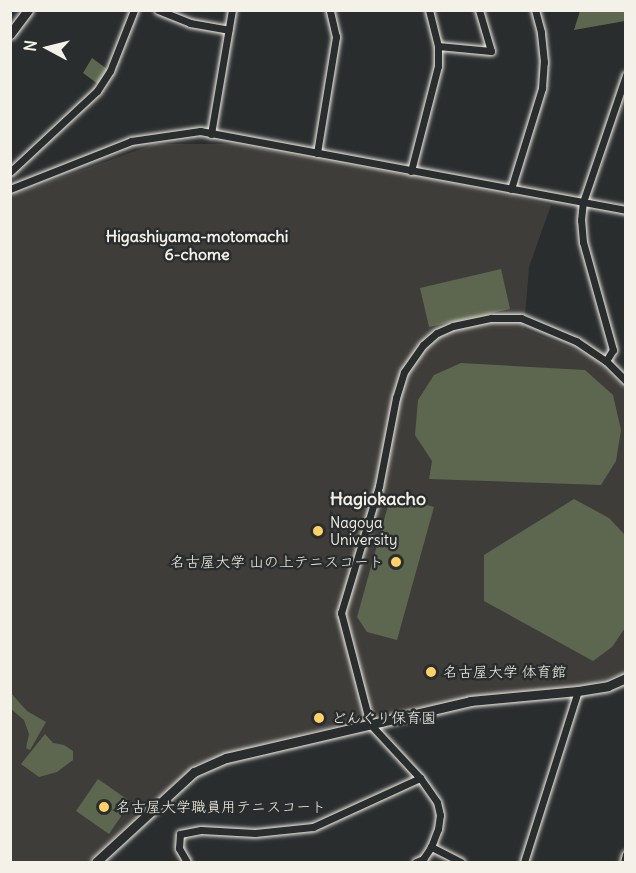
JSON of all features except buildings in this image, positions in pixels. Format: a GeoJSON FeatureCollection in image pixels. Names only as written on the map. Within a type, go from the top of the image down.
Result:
{"type":"FeatureCollection","features":[{"type":"Feature","properties":{"kind":"street"},"geometry":{"type":"LineString","coordinates":[[10,34],[27,10]]}},
{"type":"Feature","properties":{"kind":"street"},"geometry":{"type":"LineString","coordinates":[[10,172],[97,91],[110,71],[134,10]]}},
{"type":"Feature","properties":{"kind":"street"},"geometry":{"type":"LineString","coordinates":[[158,10],[190,23],[228,30]]}},
{"type":"Feature","properties":{"kind":"street"},"geometry":{"type":"LineString","coordinates":[[211,134],[232,10]]}},
{"type":"Feature","properties":{"kind":"street"},"geometry":{"type":"LineString","coordinates":[[317,153],[336,37],[330,10]]}},
{"type":"Feature","properties":{"kind":"street"},"geometry":{"type":"LineString","coordinates":[[411,171],[438,66],[438,46],[429,10]]}},
{"type":"Feature","properties":{"kind":"street"},"geometry":{"type":"LineString","coordinates":[[438,46],[491,51],[479,10]]}},
{"type":"Feature","properties":{"kind":"street"},"geometry":{"type":"LineString","coordinates":[[511,189],[542,88],[544,62],[542,32],[535,10]]}},
{"type":"Feature","properties":{"kind":"street"},"geometry":{"type":"LineString","coordinates":[[606,362],[612,350],[583,242],[581,220],[583,202],[626,75]]}},
{"type":"Feature","properties":{"kind":"street"},"geometry":{"type":"LineString","coordinates":[[10,189],[131,141],[200,131],[626,210]]}},
{"type":"Feature","properties":{"kind":"street"},"geometry":{"type":"LineString","coordinates":[[416,862],[423,859],[431,847],[438,829],[440,815],[437,802],[420,778],[370,724],[341,613],[379,486],[396,398],[405,372],[423,345],[437,333],[453,326],[491,318],[521,318],[543,325],[576,341],[606,362],[626,381]]}},
{"type":"Feature","properties":{"kind":"street"},"geometry":{"type":"LineString","coordinates":[[96,862],[194,772],[226,758],[470,701],[578,691],[608,686],[626,678]]}},
{"type":"Feature","properties":{"kind":"street"},"geometry":{"type":"LineString","coordinates":[[524,862],[578,691]]}},
{"type":"Feature","properties":{"kind":"street"},"geometry":{"type":"LineString","coordinates":[[187,862],[179,848],[180,834],[201,830],[255,833],[313,827],[420,778]]}},
{"type":"Feature","properties":{"kind":"street"},"geometry":{"type":"LineString","coordinates":[[431,847],[462,862]]}},
{"type":"Feature","properties":{"kind":"street"},"geometry":{"type":"LineString","coordinates":[[624,862],[626,855]]}},
{"type":"Feature","properties":{"kind":"shaded area","name":"Nagoya University"},"geometry":{"type":"Polygon","coordinates":[[[155,144],[233,144],[462,185],[551,205],[529,267],[524,329],[593,357],[625,389],[625,673],[587,685],[481,695],[362,719],[227,753],[195,765],[87,862],[11,862],[10,196],[155,144]]]}},
{"type":"Feature","properties":{"kind":"green space"},"geometry":{"type":"Polygon","coordinates":[[[580,11],[625,11],[625,21],[574,30],[580,11]]]}},
{"type":"Feature","properties":{"kind":"green space"},"geometry":{"type":"Polygon","coordinates":[[[92,58],[107,69],[98,84],[83,73],[92,58]]]}},
{"type":"Feature","properties":{"kind":"green space"},"geometry":{"type":"Polygon","coordinates":[[[501,269],[510,309],[429,327],[420,288],[501,269]]]}},
{"type":"Feature","properties":{"kind":"green space"},"geometry":{"type":"Polygon","coordinates":[[[461,363],[585,370],[613,395],[621,430],[616,461],[601,485],[429,479],[432,461],[415,435],[418,400],[434,375],[461,363]]]}},
{"type":"Feature","properties":{"kind":"green space","name":"名古屋大学 山の上テニスコート"},"geometry":{"type":"Polygon","coordinates":[[[391,495],[434,507],[397,640],[367,632],[357,617],[391,495]]]}},
{"type":"Feature","properties":{"kind":"green space"},"geometry":{"type":"Polygon","coordinates":[[[574,499],[609,518],[625,535],[625,628],[612,647],[593,661],[484,601],[484,555],[574,499]]]}},
{"type":"Feature","properties":{"kind":"green space"},"geometry":{"type":"Polygon","coordinates":[[[10,692],[27,711],[46,722],[30,750],[26,748],[29,734],[24,720],[11,709],[10,692]]]}},
{"type":"Feature","properties":{"kind":"green space"},"geometry":{"type":"Polygon","coordinates":[[[45,734],[53,743],[64,745],[73,751],[73,760],[57,772],[39,777],[21,764],[45,734]]]}},
{"type":"Feature","properties":{"kind":"green space","name":"名古屋大学職員用テニスコート"},"geometry":{"type":"Polygon","coordinates":[[[98,779],[131,802],[109,834],[76,811],[98,779]]]}},
{"type":"Feature","properties":{"kind":"place","name":"Nagoya University"},"geometry":{"type":"Point","coordinates":[318,531]}},
{"type":"Feature","properties":{"kind":"place","name":"名古屋大学 山の上テニスコート"},"geometry":{"type":"Point","coordinates":[396,562]}},
{"type":"Feature","properties":{"kind":"place","name":"名古屋大学 体育館"},"geometry":{"type":"Point","coordinates":[431,672]}},
{"type":"Feature","properties":{"kind":"place","name":"どんぐり保育園"},"geometry":{"type":"Point","coordinates":[319,718]}},
{"type":"Feature","properties":{"kind":"place","name":"名古屋大学職員用テニスコート"},"geometry":{"type":"Point","coordinates":[104,807]}},
{"type":"Feature","properties":{"kind":"district","name":"Higashiyama-motomachi 6-chome"},"geometry":{"type":"Point","coordinates":[197,245]}},
{"type":"Feature","properties":{"kind":"district","name":"Hagiokacho"},"geometry":{"type":"Point","coordinates":[378,499]}}]}
